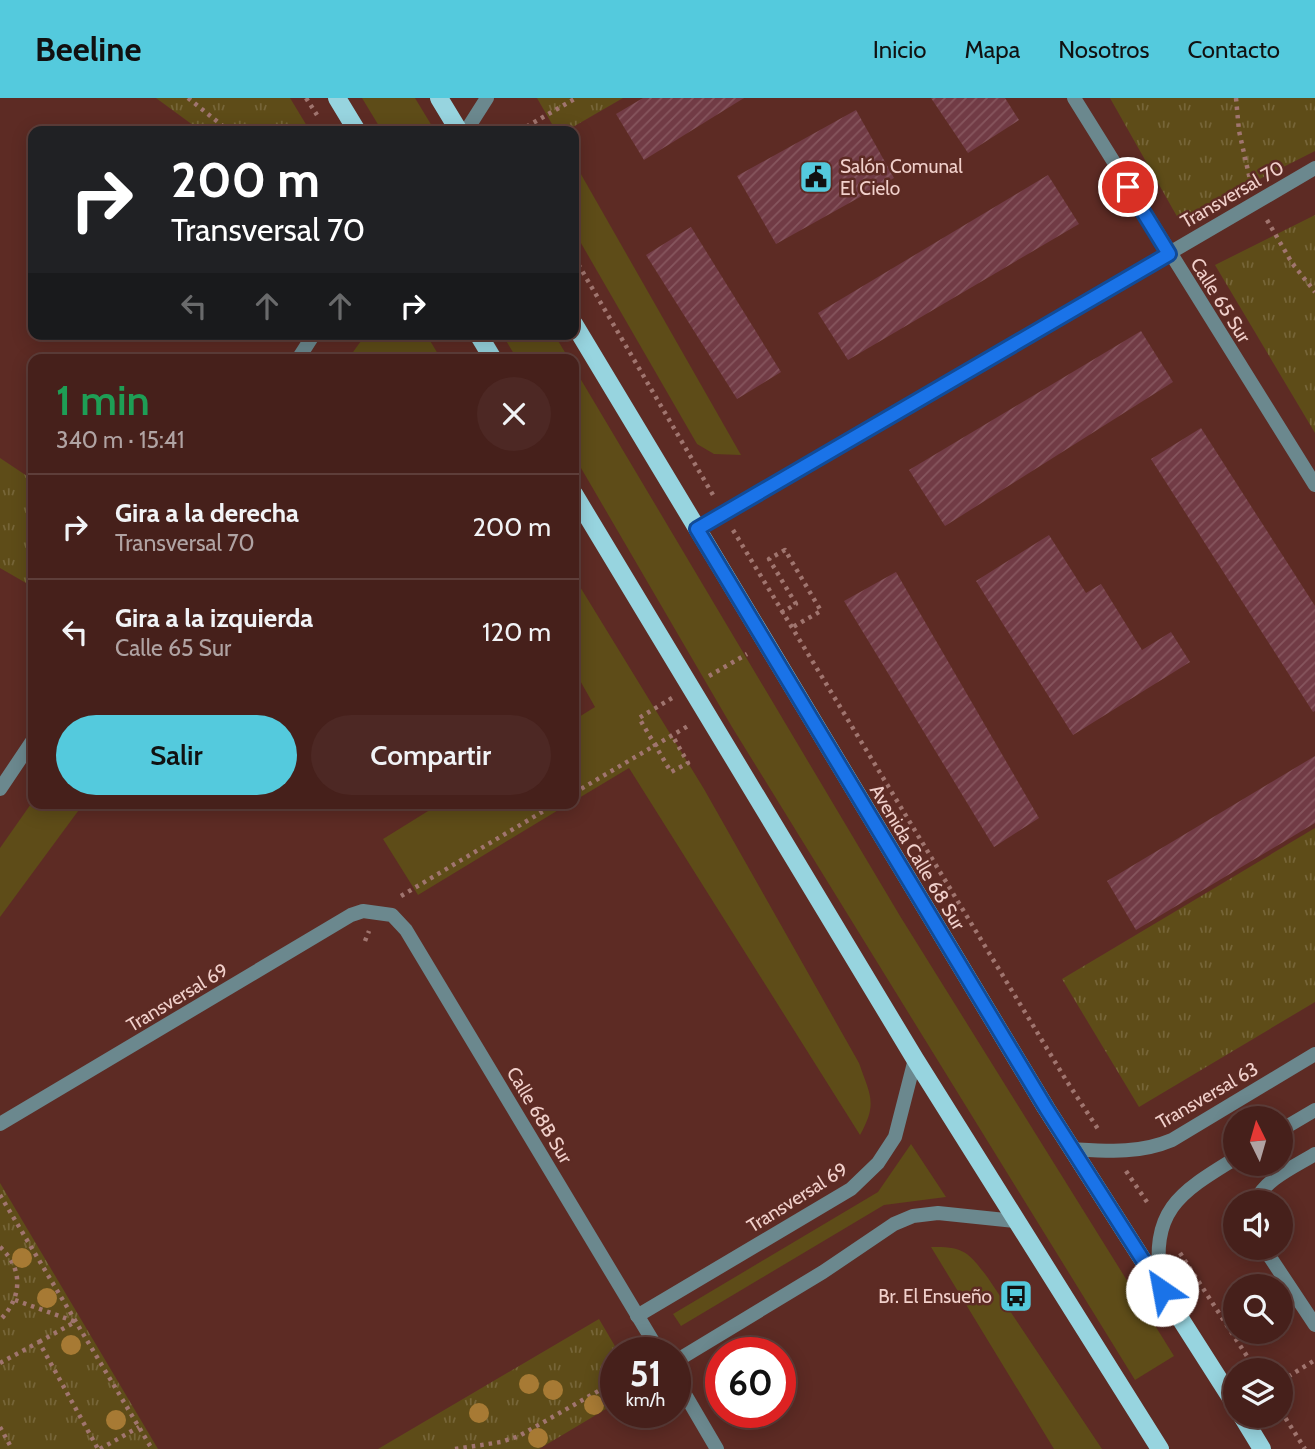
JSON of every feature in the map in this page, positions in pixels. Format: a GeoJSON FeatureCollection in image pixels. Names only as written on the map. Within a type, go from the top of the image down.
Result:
{"type":"FeatureCollection","features":[{"type":"Feature","properties":{"kind":"main road"},"geometry":{"type":"LineString","coordinates":[[337,98],[354,126]]}},
{"type":"Feature","properties":{"kind":"main road"},"geometry":{"type":"LineString","coordinates":[[439,98],[456,126]]}},
{"type":"Feature","properties":{"kind":"main road","name":"Avenida Calle 68 Sur"},"geometry":{"type":"LineString","coordinates":[[579,332],[1071,1149],[1223,1386]]}},
{"type":"Feature","properties":{"kind":"main road"},"geometry":{"type":"LineString","coordinates":[[579,502],[1014,1221],[1160,1449]]}},
{"type":"Feature","properties":{"kind":"main road"},"geometry":{"type":"LineString","coordinates":[[1249,1428],[1262,1449]]}},
{"type":"Feature","properties":{"kind":"street"},"geometry":{"type":"LineString","coordinates":[[469,126],[487,98]]}},
{"type":"Feature","properties":{"kind":"street","name":"Calle 65 Sur"},"geometry":{"type":"LineString","coordinates":[[1074,98],[1315,485]]}},
{"type":"Feature","properties":{"kind":"street","name":"Transversal 70"},"geometry":{"type":"LineString","coordinates":[[697,529],[1315,168]]}},
{"type":"Feature","properties":{"kind":"street"},"geometry":{"type":"LineString","coordinates":[[0,789],[28,747]]}},
{"type":"Feature","properties":{"kind":"street","name":"Transversal 69"},"geometry":{"type":"LineString","coordinates":[[0,1124],[351,915],[376,911]]}},
{"type":"Feature","properties":{"kind":"street","name":"Calle 68B Sur"},"geometry":{"type":"LineString","coordinates":[[376,911],[392,915],[406,930],[650,1337]]}},
{"type":"Feature","properties":{"kind":"street","name":"Transversal 63"},"geometry":{"type":"LineString","coordinates":[[1071,1149],[1139,1150],[1172,1140],[1315,1054]]}},
{"type":"Feature","properties":{"kind":"street","name":"Transversal 69"},"geometry":{"type":"LineString","coordinates":[[637,1315],[851,1189],[878,1163],[895,1137],[915,1059]]}},
{"type":"Feature","properties":{"kind":"street"},"geometry":{"type":"LineString","coordinates":[[1293,1123],[1315,1110]]}},
{"type":"Feature","properties":{"kind":"street"},"geometry":{"type":"LineString","coordinates":[[1263,1190],[1277,1177],[1315,1154]]}},
{"type":"Feature","properties":{"kind":"street"},"geometry":{"type":"LineString","coordinates":[[1162,1290],[1157,1249],[1162,1225],[1180,1195],[1223,1167]]}},
{"type":"Feature","properties":{"kind":"street"},"geometry":{"type":"LineString","coordinates":[[691,1352],[823,1272],[894,1224],[913,1216],[938,1213],[1014,1221]]}},
{"type":"Feature","properties":{"kind":"street"},"geometry":{"type":"LineString","coordinates":[[1272,1260],[1315,1325]]}},
{"type":"Feature","properties":{"kind":"street"},"geometry":{"type":"LineString","coordinates":[[691,1405],[717,1449]]}},
{"type":"Feature","properties":{"kind":"path"},"geometry":{"type":"LineString","coordinates":[[188,98],[223,126]]}},
{"type":"Feature","properties":{"kind":"path"},"geometry":{"type":"LineString","coordinates":[[528,126],[576,98]]}},
{"type":"Feature","properties":{"kind":"path"},"geometry":{"type":"LineString","coordinates":[[579,266],[723,514],[1066,1080],[1247,1358]]}},
{"type":"Feature","properties":{"kind":"path"},"geometry":{"type":"LineString","coordinates":[[579,790],[706,714]]}},
{"type":"Feature","properties":{"kind":"path"},"geometry":{"type":"LineString","coordinates":[[671,772],[688,763],[672,735]]}},
{"type":"Feature","properties":{"kind":"path"},"geometry":{"type":"LineString","coordinates":[[376,911],[547,809]]}},
{"type":"Feature","properties":{"kind":"path"},"geometry":{"type":"LineString","coordinates":[[0,1195],[152,1449]]}},
{"type":"Feature","properties":{"kind":"path"},"geometry":{"type":"LineString","coordinates":[[0,1247],[9,1255],[16,1268],[18,1282],[15,1300],[0,1320]]}},
{"type":"Feature","properties":{"kind":"path"},"geometry":{"type":"LineString","coordinates":[[15,1300],[76,1322]]}},
{"type":"Feature","properties":{"kind":"path"},"geometry":{"type":"LineString","coordinates":[[0,1363],[76,1322]]}},
{"type":"Feature","properties":{"kind":"path"},"geometry":{"type":"LineString","coordinates":[[39,1342],[99,1449],[139,1427]]}},
{"type":"Feature","properties":{"kind":"path"},"geometry":{"type":"LineString","coordinates":[[1293,1374],[1315,1360]]}},
{"type":"Feature","properties":{"kind":"path"},"geometry":{"type":"LineString","coordinates":[[455,1449],[501,1442],[519,1436],[600,1390]]}},
{"type":"Feature","properties":{"kind":"path"},"geometry":{"type":"LineString","coordinates":[[0,1427],[12,1449]]}},
{"type":"Feature","properties":{"kind":"path"},"geometry":{"type":"LineString","coordinates":[[1292,1428],[1305,1449]]}},
{"type":"Feature","properties":{"kind":"green space"},"geometry":{"type":"Polygon","coordinates":[[[156,98],[290,98],[307,126],[194,126],[156,98]]]}},
{"type":"Feature","properties":{"kind":"green space"},"geometry":{"type":"Polygon","coordinates":[[[362,98],[415,98],[432,126],[379,126],[362,98]]]}},
{"type":"Feature","properties":{"kind":"green space"},"geometry":{"type":"Polygon","coordinates":[[[537,98],[623,98],[575,126],[553,126],[537,98]]]}},
{"type":"Feature","properties":{"kind":"green space"},"geometry":{"type":"Polygon","coordinates":[[[1110,98],[1315,98],[1315,151],[1179,220],[1110,98]]]}},
{"type":"Feature","properties":{"kind":"green space"},"geometry":{"type":"Polygon","coordinates":[[[579,171],[741,455],[714,454],[697,444],[579,240],[579,171]]]}},
{"type":"Feature","properties":{"kind":"green space"},"geometry":{"type":"Polygon","coordinates":[[[1315,215],[1315,433],[1215,265],[1315,215]]]}},
{"type":"Feature","properties":{"kind":"green space"},"geometry":{"type":"Polygon","coordinates":[[[362,340],[430,340],[438,354],[352,354],[362,340]]]}},
{"type":"Feature","properties":{"kind":"green space"},"geometry":{"type":"Polygon","coordinates":[[[506,340],[558,340],[566,354],[514,354],[506,340]]]}},
{"type":"Feature","properties":{"kind":"green space"},"geometry":{"type":"Polygon","coordinates":[[[579,376],[900,916],[1174,1356],[1135,1380],[732,727],[579,465],[579,376]]]}},
{"type":"Feature","properties":{"kind":"green space"},"geometry":{"type":"Polygon","coordinates":[[[0,458],[28,477],[28,584],[0,568],[0,458]]]}},
{"type":"Feature","properties":{"kind":"green space"},"geometry":{"type":"Polygon","coordinates":[[[579,585],[704,789],[859,1063],[870,1099],[869,1115],[860,1135],[629,768],[579,798],[579,717],[595,707],[579,679],[579,585]]]}},
{"type":"Feature","properties":{"kind":"green space"},"geometry":{"type":"Polygon","coordinates":[[[28,808],[80,809],[0,917],[0,848],[28,808]]]}},
{"type":"Feature","properties":{"kind":"green space"},"geometry":{"type":"Polygon","coordinates":[[[431,809],[560,809],[418,895],[383,839],[431,809]]]}},
{"type":"Feature","properties":{"kind":"green space"},"geometry":{"type":"Polygon","coordinates":[[[1315,828],[1315,1002],[1139,1107],[1062,979],[1315,828]]]}},
{"type":"Feature","properties":{"kind":"green space"},"geometry":{"type":"Polygon","coordinates":[[[911,1144],[946,1197],[884,1205],[681,1326],[673,1314],[878,1192],[911,1144]]]}},
{"type":"Feature","properties":{"kind":"green space"},"geometry":{"type":"Polygon","coordinates":[[[0,1183],[158,1449],[0,1449],[0,1183]]]}},
{"type":"Feature","properties":{"kind":"green space"},"geometry":{"type":"Polygon","coordinates":[[[931,1247],[959,1250],[976,1262],[1102,1449],[1054,1449],[931,1247]]]}},
{"type":"Feature","properties":{"kind":"green space"},"geometry":{"type":"Polygon","coordinates":[[[599,1319],[610,1337],[600,1337],[600,1413],[539,1449],[378,1449],[599,1319]]]}},
{"type":"Feature","properties":{"kind":"building"},"geometry":{"type":"Polygon","coordinates":[[[643,98],[744,98],[644,160],[616,114],[643,98]]]}},
{"type":"Feature","properties":{"kind":"building"},"geometry":{"type":"Polygon","coordinates":[[[931,98],[1005,98],[1019,120],[968,153],[931,98]]]}},
{"type":"Feature","properties":{"kind":"building","name":"Salón Comunal El Cielo"},"geometry":{"type":"Polygon","coordinates":[[[856,110],[894,178],[776,244],[737,176],[856,110]]]}},
{"type":"Feature","properties":{"kind":"building"},"geometry":{"type":"Polygon","coordinates":[[[1048,175],[1079,224],[848,360],[818,313],[1048,175]]]}},
{"type":"Feature","properties":{"kind":"building"},"geometry":{"type":"Polygon","coordinates":[[[691,227],[781,372],[737,399],[646,255],[691,227]]]}},
{"type":"Feature","properties":{"kind":"building"},"geometry":{"type":"Polygon","coordinates":[[[1141,331],[1173,382],[945,526],[909,470],[1141,331]]]}},
{"type":"Feature","properties":{"kind":"building"},"geometry":{"type":"Polygon","coordinates":[[[1201,428],[1315,606],[1313,712],[1151,459],[1201,428]]]}},
{"type":"Feature","properties":{"kind":"building"},"geometry":{"type":"Polygon","coordinates":[[[1049,535],[1086,593],[1101,584],[1142,650],[1171,632],[1190,662],[1073,735],[976,581],[1049,535]]]}},
{"type":"Feature","properties":{"kind":"building"},"geometry":{"type":"Polygon","coordinates":[[[896,572],[1039,818],[994,847],[844,601],[896,572]]]}},
{"type":"Feature","properties":{"kind":"building"},"geometry":{"type":"Polygon","coordinates":[[[1315,756],[1315,823],[1136,930],[1107,881],[1315,756]]]}},
{"type":"Feature","properties":{"kind":"place","name":"Salón Comunal El Cielo"},"geometry":{"type":"Point","coordinates":[816,177]}},
{"type":"Feature","properties":{"kind":"place","name":"Br. El Ensueño"},"geometry":{"type":"Point","coordinates":[1016,1296]}},
{"type":"Feature","properties":{"kind":"route"},"geometry":{"type":"LineString","coordinates":[[1128,187],[1169,254],[697,529],[1046,1108],[1162,1290]]}}]}
